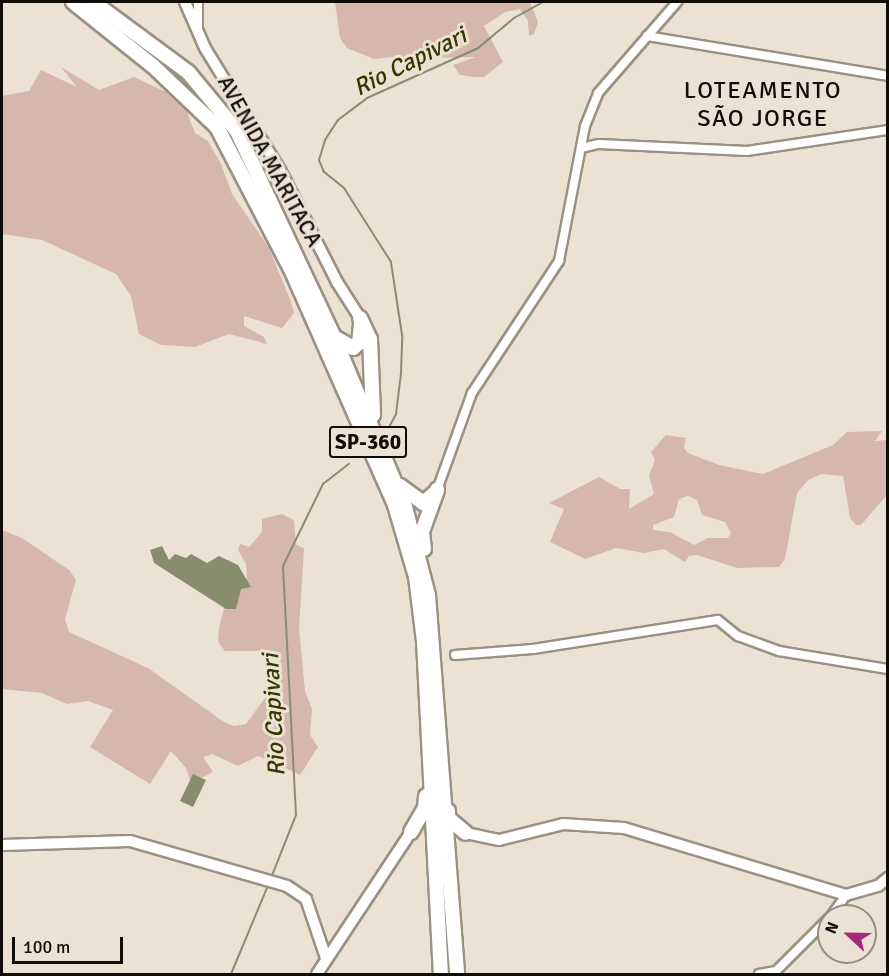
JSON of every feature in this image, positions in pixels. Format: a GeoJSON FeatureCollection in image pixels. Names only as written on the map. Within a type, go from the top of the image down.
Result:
{"type":"FeatureCollection","features":[{"type":"Feature","properties":{"kind":"highway","name":"SP-360"},"geometry":{"type":"LineString","coordinates":[[73,2],[153,66],[217,127],[291,269],[395,505],[416,578],[424,641],[428,755],[457,975]]}},
{"type":"Feature","properties":{"kind":"highway","name":"SP-360"},"geometry":{"type":"LineString","coordinates":[[93,2],[188,72],[237,131],[333,335],[396,481],[423,565],[428,595],[441,766],[441,975]]}},
{"type":"Feature","properties":{"kind":"highway"},"geometry":{"type":"LineString","coordinates":[[333,335],[342,344],[353,348],[362,334],[360,318]]}},
{"type":"Feature","properties":{"kind":"highway"},"geometry":{"type":"LineString","coordinates":[[360,318],[370,339],[369,389],[378,438]]}},
{"type":"Feature","properties":{"kind":"highway"},"geometry":{"type":"LineString","coordinates":[[396,481],[420,502],[429,501],[437,490]]}},
{"type":"Feature","properties":{"kind":"highway"},"geometry":{"type":"LineString","coordinates":[[428,595],[422,532],[437,490]]}},
{"type":"Feature","properties":{"kind":"highway"},"geometry":{"type":"LineString","coordinates":[[411,832],[425,808],[428,755]]}},
{"type":"Feature","properties":{"kind":"highway"},"geometry":{"type":"LineString","coordinates":[[441,766],[448,818],[466,833]]}},
{"type":"Feature","properties":{"kind":"highway"},"geometry":{"type":"LineString","coordinates":[[411,832],[425,825],[441,866]]}},
{"type":"Feature","properties":{"kind":"highway"},"geometry":{"type":"LineString","coordinates":[[441,866],[448,831],[466,833]]}},
{"type":"Feature","properties":{"kind":"street","name":"AVENIDA MARITACA"},"geometry":{"type":"LineString","coordinates":[[185,2],[198,31],[280,170],[337,282],[360,318]]}},
{"type":"Feature","properties":{"kind":"street"},"geometry":{"type":"LineString","coordinates":[[198,2],[198,31]]}},
{"type":"Feature","properties":{"kind":"street"},"geometry":{"type":"LineString","coordinates":[[437,490],[472,393],[559,261],[581,148],[598,93],[677,2]]}},
{"type":"Feature","properties":{"kind":"street"},"geometry":{"type":"LineString","coordinates":[[647,36],[888,76]]}},
{"type":"Feature","properties":{"kind":"street"},"geometry":{"type":"LineString","coordinates":[[581,148],[599,144],[747,151],[888,130]]}},
{"type":"Feature","properties":{"kind":"street"},"geometry":{"type":"LineString","coordinates":[[455,655],[533,649],[718,620],[738,636],[779,651],[888,669]]}},
{"type":"Feature","properties":{"kind":"street"},"geometry":{"type":"LineString","coordinates":[[466,833],[500,840],[563,824],[624,828],[846,895],[878,886],[888,878]]}},
{"type":"Feature","properties":{"kind":"street"},"geometry":{"type":"LineString","coordinates":[[317,975],[326,958],[411,832]]}},
{"type":"Feature","properties":{"kind":"street"},"geometry":{"type":"LineString","coordinates":[[2,845],[130,841],[287,886],[306,899],[326,958]]}},
{"type":"Feature","properties":{"kind":"street"},"geometry":{"type":"LineString","coordinates":[[839,904],[846,895]]}},
{"type":"Feature","properties":{"kind":"street"},"geometry":{"type":"LineString","coordinates":[[759,975],[777,973],[817,931]]}},
{"type":"Feature","properties":{"kind":"shaded area"},"geometry":{"type":"Polygon","coordinates":[[[335,2],[530,2],[538,22],[534,34],[529,36],[528,21],[520,9],[505,12],[484,26],[503,62],[484,77],[473,77],[460,75],[453,65],[476,57],[433,58],[425,66],[401,56],[374,59],[347,48],[340,38],[335,2]]]}},
{"type":"Feature","properties":{"kind":"shaded area"},"geometry":{"type":"Polygon","coordinates":[[[61,67],[99,90],[134,77],[166,92],[187,112],[195,133],[208,141],[221,164],[232,194],[269,248],[291,302],[294,313],[282,328],[244,316],[244,326],[264,337],[267,344],[229,334],[195,347],[161,345],[139,334],[131,296],[116,274],[42,240],[2,234],[2,96],[29,91],[41,70],[77,87],[61,67]]]}},
{"type":"Feature","properties":{"kind":"shaded area"},"geometry":{"type":"Polygon","coordinates":[[[882,431],[875,441],[887,440],[887,495],[861,525],[856,525],[850,518],[843,476],[821,474],[808,480],[797,493],[785,559],[779,567],[737,568],[697,555],[689,556],[685,562],[664,549],[644,553],[616,548],[585,559],[550,542],[564,509],[549,503],[599,477],[620,489],[630,489],[629,509],[654,494],[649,476],[655,460],[651,452],[666,435],[686,438],[684,448],[688,453],[719,465],[763,474],[833,445],[847,432],[882,431]],[[688,496],[679,499],[674,517],[653,525],[653,530],[670,532],[694,545],[708,538],[728,538],[731,533],[725,522],[702,515],[697,500],[688,496]]]}},
{"type":"Feature","properties":{"kind":"shaded area"},"geometry":{"type":"Polygon","coordinates":[[[282,514],[294,520],[296,545],[304,548],[299,629],[305,691],[312,709],[310,735],[318,747],[300,775],[258,756],[238,766],[212,754],[203,757],[213,772],[191,783],[186,768],[171,751],[150,784],[90,747],[113,710],[88,701],[67,704],[42,693],[2,689],[2,530],[22,538],[69,570],[76,580],[65,619],[69,632],[148,668],[224,722],[234,726],[246,724],[267,695],[281,658],[272,651],[225,651],[218,642],[219,628],[225,604],[247,578],[246,564],[238,550],[240,544],[249,547],[262,532],[262,519],[282,514]]]}},
{"type":"Feature","properties":{"kind":"shaded area"},"geometry":{"type":"Polygon","coordinates":[[[162,546],[169,560],[175,554],[186,558],[191,554],[207,563],[219,556],[238,565],[251,587],[241,589],[236,609],[226,609],[154,563],[150,550],[162,546]]]}},
{"type":"Feature","properties":{"kind":"shaded area"},"geometry":{"type":"Polygon","coordinates":[[[193,774],[206,780],[193,807],[180,801],[193,774]]]}},
{"type":"Feature","properties":{"kind":"waterway","name":"Rio Capivari"},"geometry":{"type":"LineString","coordinates":[[387,431],[396,414],[401,373],[402,335],[391,262],[344,188],[324,172],[319,160],[325,140],[338,120],[367,98],[478,48],[514,18],[543,2]]}},
{"type":"Feature","properties":{"kind":"waterway","name":"Rio Capivari"},"geometry":{"type":"LineString","coordinates":[[271,878],[296,815],[283,566],[323,484],[349,464]]}},
{"type":"Feature","properties":{"kind":"waterway","name":"Rio Capivari"},"geometry":{"type":"LineString","coordinates":[[231,974],[269,883]]}},
{"type":"Feature","properties":{"kind":"district","name":"LOTEAMENTO SÃO JORGE"},"geometry":{"type":"Point","coordinates":[763,105]}}]}
